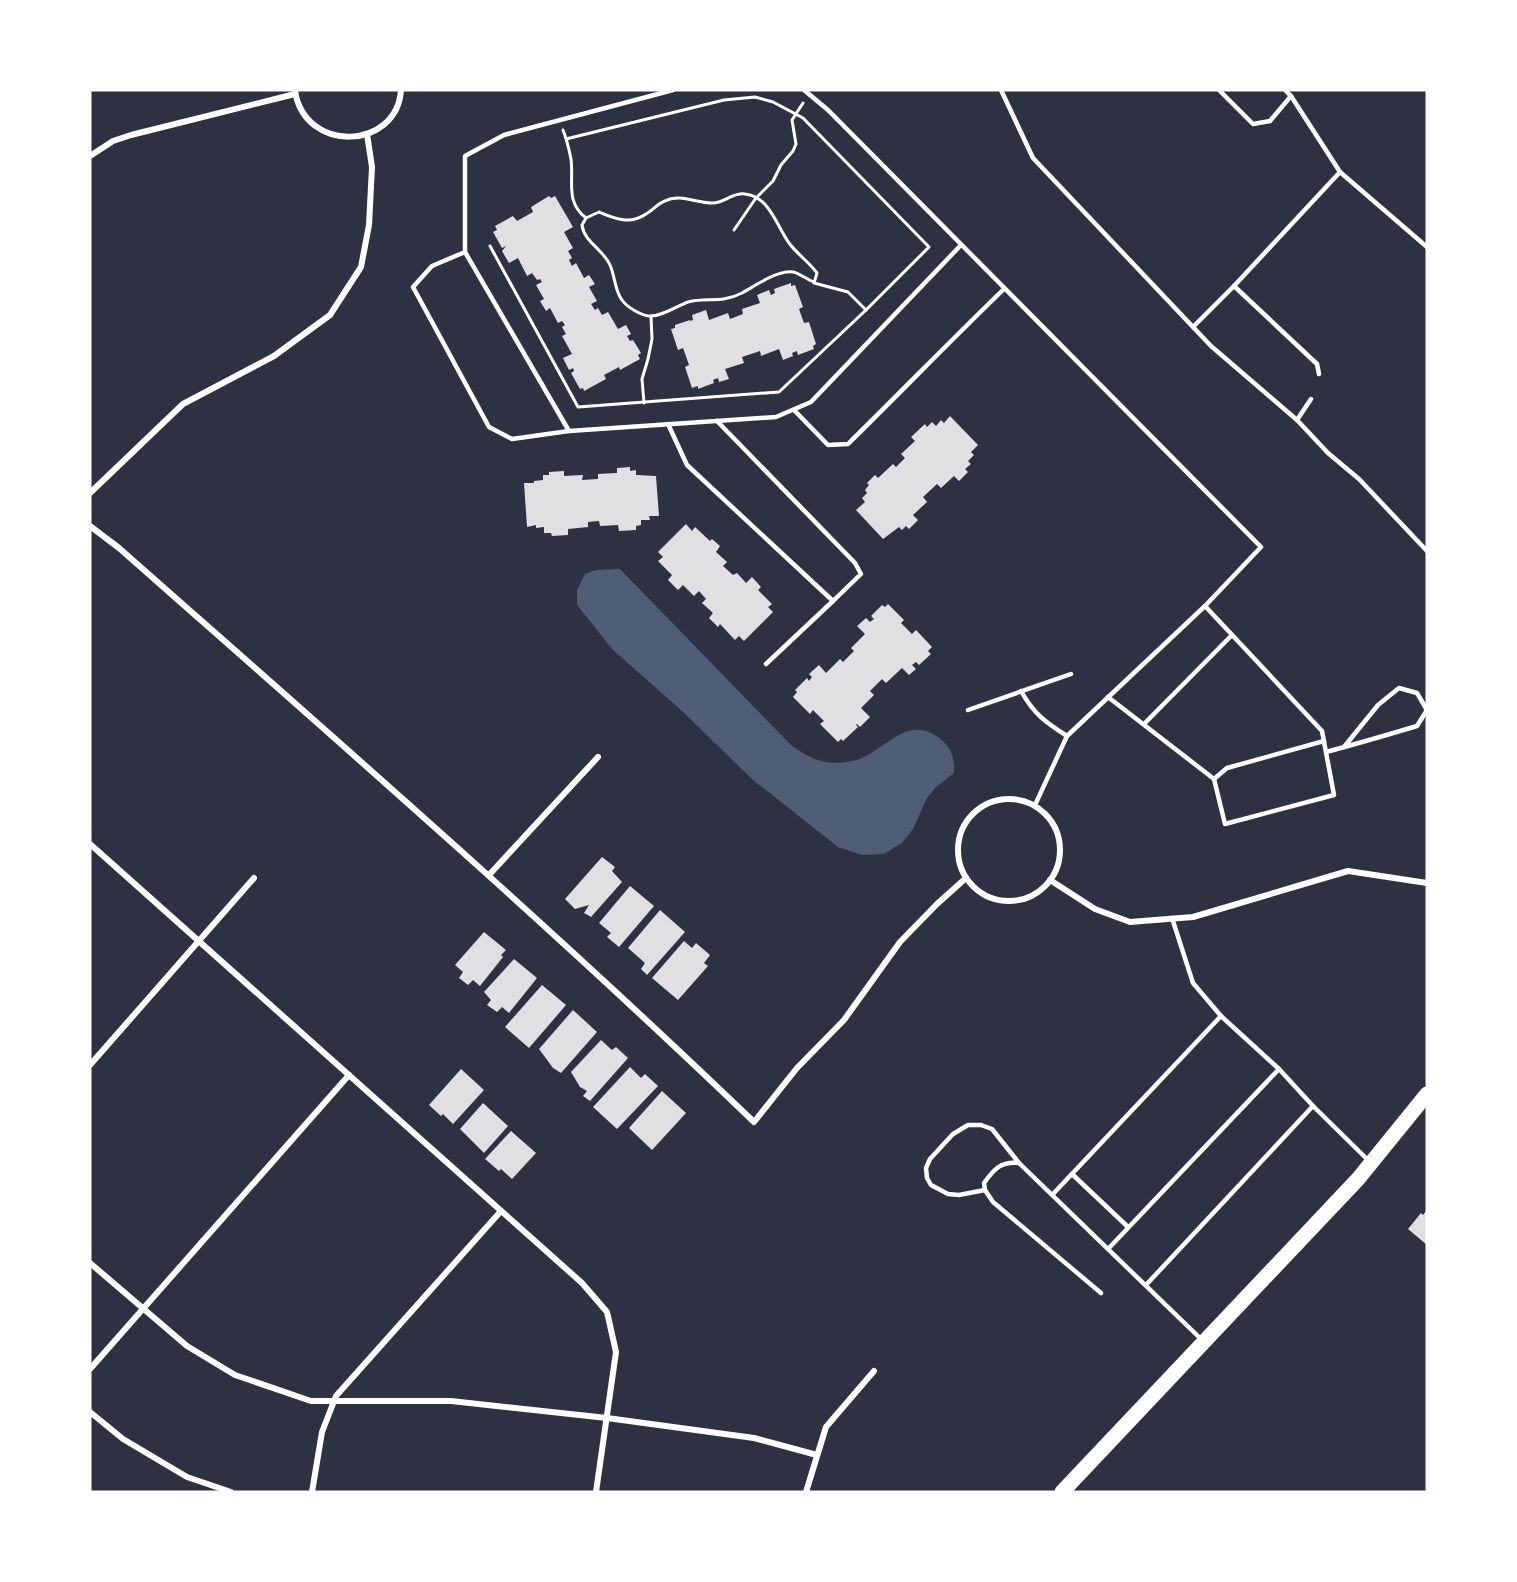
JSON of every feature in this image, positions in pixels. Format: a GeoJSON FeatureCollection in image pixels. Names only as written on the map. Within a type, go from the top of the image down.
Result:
{"type":"FeatureCollection","features":[{"type":"Feature","properties":{"kind":"main road"},"geometry":{"type":"LineString","coordinates":[[1062,1492],[1371,1163],[1427,1094]]}},
{"type":"Feature","properties":{"kind":"street"},"geometry":{"type":"LineString","coordinates":[[90,156],[113,141],[131,135],[295,92],[302,111],[310,122],[325,133],[341,137],[367,134],[384,124],[393,114],[401,97],[401,90]]}},
{"type":"Feature","properties":{"kind":"street"},"geometry":{"type":"LineString","coordinates":[[90,493],[183,404],[274,356],[330,315],[361,267],[369,225],[372,167],[367,134]]}},
{"type":"Feature","properties":{"kind":"street"},"geometry":{"type":"LineString","coordinates":[[90,526],[119,548],[489,875],[663,1034],[754,1122],[797,1068],[844,1020],[900,942],[966,878]]}},
{"type":"Feature","properties":{"kind":"street"},"geometry":{"type":"LineString","coordinates":[[489,875],[598,757]]}},
{"type":"Feature","properties":{"kind":"street"},"geometry":{"type":"LineString","coordinates":[[1000,799],[1016,799],[1035,805],[1053,824],[1058,833],[1059,857],[1050,880],[1032,896],[1012,901],[984,894],[966,878],[958,855],[961,832],[976,810],[1000,799]]}},
{"type":"Feature","properties":{"kind":"street"},"geometry":{"type":"LineString","coordinates":[[90,844],[582,1283],[607,1312],[616,1352],[596,1492]]}},
{"type":"Feature","properties":{"kind":"street"},"geometry":{"type":"LineString","coordinates":[[1050,880],[1095,909],[1130,922],[1193,917],[1348,872],[1427,884]]}},
{"type":"Feature","properties":{"kind":"street"},"geometry":{"type":"LineString","coordinates":[[90,1065],[254,878]]}},
{"type":"Feature","properties":{"kind":"street"},"geometry":{"type":"LineString","coordinates":[[90,1369],[349,1075]]}},
{"type":"Feature","properties":{"kind":"street"},"geometry":{"type":"LineString","coordinates":[[312,1492],[322,1432],[336,1396],[501,1211]]}},
{"type":"Feature","properties":{"kind":"street"},"geometry":{"type":"LineString","coordinates":[[90,1263],[187,1347],[235,1376],[311,1401],[452,1401],[607,1418],[754,1438],[817,1455]]}},
{"type":"Feature","properties":{"kind":"street"},"geometry":{"type":"LineString","coordinates":[[806,1492],[826,1427],[874,1371]]}},
{"type":"Feature","properties":{"kind":"street"},"geometry":{"type":"LineString","coordinates":[[90,1412],[123,1439],[187,1477],[231,1492]]}},
{"type":"Feature","properties":{"kind":"lane"},"geometry":{"type":"LineString","coordinates":[[569,431],[465,252],[465,156],[504,135],[673,90]]}},
{"type":"Feature","properties":{"kind":"lane"},"geometry":{"type":"LineString","coordinates":[[804,90],[828,110],[1261,547],[1204,606],[1067,736],[1035,805]]}},
{"type":"Feature","properties":{"kind":"lane"},"geometry":{"type":"LineString","coordinates":[[1001,90],[1033,158],[1211,346],[1297,420],[1328,453],[1359,479],[1427,551]]}},
{"type":"Feature","properties":{"kind":"lane"},"geometry":{"type":"LineString","coordinates":[[1219,90],[1253,124],[1270,121],[1291,96]]}},
{"type":"Feature","properties":{"kind":"lane"},"geometry":{"type":"LineString","coordinates":[[1285,90],[1340,172],[1427,247]]}},
{"type":"Feature","properties":{"kind":"lane"},"geometry":{"type":"LineString","coordinates":[[1193,327],[1340,172]]}},
{"type":"Feature","properties":{"kind":"lane"},"geometry":{"type":"LineString","coordinates":[[465,252],[432,266],[413,287],[489,427],[512,439],[569,431],[776,417],[794,410],[812,402],[962,245]]}},
{"type":"Feature","properties":{"kind":"lane"},"geometry":{"type":"LineString","coordinates":[[1234,286],[1317,364],[1319,374]]}},
{"type":"Feature","properties":{"kind":"lane"},"geometry":{"type":"LineString","coordinates":[[794,410],[828,445],[848,444],[934,356],[1004,289]]}},
{"type":"Feature","properties":{"kind":"lane"},"geometry":{"type":"LineString","coordinates":[[1297,420],[1311,399]]}},
{"type":"Feature","properties":{"kind":"lane"},"geometry":{"type":"LineString","coordinates":[[717,421],[855,562],[861,574],[766,664]]}},
{"type":"Feature","properties":{"kind":"lane"},"geometry":{"type":"LineString","coordinates":[[668,424],[687,465],[833,601]]}},
{"type":"Feature","properties":{"kind":"lane"},"geometry":{"type":"LineString","coordinates":[[1422,546],[1427,540]]}},
{"type":"Feature","properties":{"kind":"lane"},"geometry":{"type":"LineString","coordinates":[[1108,697],[1214,779],[1225,824],[1334,795],[1322,731],[1204,606]]}},
{"type":"Feature","properties":{"kind":"lane"},"geometry":{"type":"LineString","coordinates":[[1144,724],[1232,635]]}},
{"type":"Feature","properties":{"kind":"lane"},"geometry":{"type":"LineString","coordinates":[[968,710],[1071,674]]}},
{"type":"Feature","properties":{"kind":"lane"},"geometry":{"type":"LineString","coordinates":[[1326,752],[1344,747],[1417,726],[1427,710],[1417,693],[1399,688],[1378,705],[1344,747]]}},
{"type":"Feature","properties":{"kind":"lane"},"geometry":{"type":"LineString","coordinates":[[1022,691],[1030,708],[1043,721],[1067,736]]}},
{"type":"Feature","properties":{"kind":"lane"},"geometry":{"type":"LineString","coordinates":[[1214,779],[1227,768],[1324,741]]}},
{"type":"Feature","properties":{"kind":"lane"},"geometry":{"type":"LineString","coordinates":[[1172,918],[1193,983],[1221,1016],[1279,1069],[1312,1106],[1371,1163]]}},
{"type":"Feature","properties":{"kind":"lane"},"geometry":{"type":"LineString","coordinates":[[1053,1194],[1221,1016]]}},
{"type":"Feature","properties":{"kind":"lane"},"geometry":{"type":"LineString","coordinates":[[1109,1248],[1279,1069]]}},
{"type":"Feature","properties":{"kind":"lane"},"geometry":{"type":"LineString","coordinates":[[1146,1284],[1312,1106]]}},
{"type":"Feature","properties":{"kind":"lane"},"geometry":{"type":"LineString","coordinates":[[985,1190],[948,1194],[931,1185],[927,1178],[926,1168],[930,1159],[953,1134],[968,1125],[981,1125],[992,1130],[1019,1162],[1204,1342]]}},
{"type":"Feature","properties":{"kind":"lane"},"geometry":{"type":"LineString","coordinates":[[1019,1162],[1007,1162],[993,1171],[984,1183],[985,1190],[993,1202],[1101,1293]]}},
{"type":"Feature","properties":{"kind":"lane"},"geometry":{"type":"LineString","coordinates":[[1072,1174],[1128,1227]]}},
{"type":"Feature","properties":{"kind":"path"},"geometry":{"type":"LineString","coordinates":[[734,230],[756,198],[773,181],[781,165],[793,151],[796,144],[792,124],[796,113],[809,94]]}},
{"type":"Feature","properties":{"kind":"path"},"geometry":{"type":"LineString","coordinates":[[490,246],[578,407],[780,392],[929,247],[814,129],[796,113],[773,102],[755,97],[724,100],[566,139]]}},
{"type":"Feature","properties":{"kind":"path"},"geometry":{"type":"LineString","coordinates":[[560,120],[571,160],[574,204],[578,212],[586,218]]}},
{"type":"Feature","properties":{"kind":"path"},"geometry":{"type":"LineString","coordinates":[[814,283],[817,273],[789,244],[774,215],[756,198],[746,194],[738,194],[714,202],[675,198],[666,200],[638,219],[621,220],[599,212],[586,218],[582,225],[585,236],[606,256],[621,299],[639,312],[651,316],[690,302],[724,300],[774,276],[793,272],[814,283],[848,292],[866,310]]}},
{"type":"Feature","properties":{"kind":"path"},"geometry":{"type":"LineString","coordinates":[[644,403],[642,379],[652,339],[651,316]]}},
{"type":"Feature","properties":{"kind":"water"},"geometry":{"type":"Polygon","coordinates":[[[620,569],[792,746],[807,755],[827,762],[852,761],[874,751],[904,732],[926,731],[938,737],[951,753],[954,773],[935,788],[927,798],[913,829],[902,843],[884,854],[862,855],[838,847],[753,780],[681,710],[613,650],[577,605],[577,590],[585,574],[596,570],[620,569]]]}},
{"type":"Feature","properties":{"kind":"building"},"geometry":{"type":"Polygon","coordinates":[[[549,196],[551,198],[555,196],[573,227],[564,232],[573,248],[568,251],[572,258],[569,260],[572,266],[576,263],[584,278],[589,275],[595,284],[589,287],[597,301],[591,304],[595,310],[598,308],[602,315],[608,312],[618,329],[626,325],[631,334],[627,336],[630,341],[633,340],[641,353],[638,355],[640,359],[620,370],[619,367],[604,375],[606,379],[584,391],[583,388],[580,389],[571,373],[574,371],[573,368],[569,370],[563,358],[572,354],[562,336],[566,334],[562,327],[565,325],[562,321],[558,323],[550,308],[546,311],[540,301],[544,299],[536,285],[542,282],[540,279],[537,280],[532,273],[527,276],[518,258],[509,263],[502,251],[506,246],[502,248],[493,232],[497,230],[495,226],[513,216],[517,221],[533,212],[531,207],[549,196]]]}},
{"type":"Feature","properties":{"kind":"building"},"geometry":{"type":"Polygon","coordinates":[[[791,283],[791,286],[795,285],[803,307],[799,309],[804,323],[809,322],[816,344],[813,346],[814,349],[798,355],[797,351],[792,353],[793,356],[783,360],[779,349],[761,356],[760,351],[742,357],[744,363],[725,369],[729,379],[719,382],[718,378],[713,380],[714,383],[698,389],[698,386],[692,388],[685,367],[689,365],[683,348],[678,350],[671,329],[675,328],[675,325],[693,320],[692,315],[706,310],[709,320],[728,313],[730,319],[743,314],[742,309],[760,303],[757,295],[769,290],[771,295],[775,293],[774,289],[791,283]]]}},
{"type":"Feature","properties":{"kind":"building"},"geometry":{"type":"Polygon","coordinates":[[[950,416],[978,445],[971,452],[974,455],[968,461],[971,464],[965,469],[968,472],[959,481],[954,476],[941,488],[937,484],[923,497],[927,502],[913,515],[918,520],[909,529],[906,526],[902,530],[899,527],[883,539],[856,510],[865,502],[862,498],[867,493],[865,490],[869,485],[867,483],[875,475],[878,478],[893,464],[896,467],[905,458],[901,454],[915,441],[911,437],[925,424],[927,427],[932,422],[936,426],[941,420],[944,423],[950,416]]]}},
{"type":"Feature","properties":{"kind":"building"},"geometry":{"type":"Polygon","coordinates":[[[630,467],[630,471],[636,470],[636,475],[656,476],[659,516],[649,516],[650,520],[641,520],[641,525],[636,526],[636,530],[619,531],[618,525],[600,526],[599,521],[588,522],[588,527],[568,529],[568,535],[552,536],[551,533],[544,533],[544,527],[536,528],[536,525],[527,527],[524,483],[543,480],[543,475],[549,475],[549,472],[564,471],[564,476],[583,475],[582,480],[598,479],[598,474],[617,473],[617,468],[630,467]]]}},
{"type":"Feature","properties":{"kind":"building"},"geometry":{"type":"Polygon","coordinates":[[[686,524],[692,531],[695,527],[710,541],[712,539],[720,546],[716,552],[727,562],[723,566],[733,575],[737,573],[746,583],[752,577],[761,587],[758,590],[772,604],[768,607],[773,612],[744,641],[739,636],[735,640],[720,624],[718,627],[709,618],[713,613],[702,603],[706,599],[699,591],[694,596],[683,585],[678,590],[668,580],[672,575],[658,561],[663,557],[658,552],[686,524]]]}},
{"type":"Feature","properties":{"kind":"building"},"geometry":{"type":"Polygon","coordinates":[[[888,604],[904,620],[901,623],[912,634],[916,630],[932,647],[928,651],[931,654],[919,665],[916,662],[912,665],[916,669],[909,675],[902,668],[886,683],[882,679],[870,691],[874,695],[861,708],[870,717],[860,727],[857,724],[858,727],[843,741],[841,739],[838,742],[820,724],[824,721],[813,710],[810,714],[793,697],[797,692],[795,690],[807,678],[809,681],[812,677],[809,674],[819,665],[826,673],[840,659],[843,662],[854,651],[851,648],[865,634],[857,626],[866,618],[870,622],[874,619],[871,616],[882,605],[885,607],[888,604]]]}},
{"type":"Feature","properties":{"kind":"building"},"geometry":{"type":"Polygon","coordinates":[[[602,857],[615,867],[612,871],[622,882],[591,917],[584,913],[589,905],[575,909],[565,899],[602,857]]]}},
{"type":"Feature","properties":{"kind":"building"},"geometry":{"type":"Polygon","coordinates":[[[630,886],[654,906],[619,947],[607,937],[611,933],[599,923],[630,886]]]}},
{"type":"Feature","properties":{"kind":"building"},"geometry":{"type":"Polygon","coordinates":[[[660,910],[685,932],[647,975],[641,969],[645,963],[628,948],[660,910]]]}},
{"type":"Feature","properties":{"kind":"building"},"geometry":{"type":"Polygon","coordinates":[[[484,932],[506,950],[480,986],[473,980],[468,985],[459,978],[463,972],[455,965],[484,932]]]}},
{"type":"Feature","properties":{"kind":"building"},"geometry":{"type":"Polygon","coordinates":[[[684,941],[692,948],[696,943],[710,955],[704,963],[708,966],[678,1000],[652,978],[684,941]]]}},
{"type":"Feature","properties":{"kind":"building"},"geometry":{"type":"Polygon","coordinates":[[[514,959],[537,978],[509,1013],[502,1007],[497,1012],[487,1005],[491,1000],[484,992],[514,959]]]}},
{"type":"Feature","properties":{"kind":"building"},"geometry":{"type":"Polygon","coordinates":[[[542,985],[566,1005],[529,1048],[505,1027],[542,985]]]}},
{"type":"Feature","properties":{"kind":"building"},"geometry":{"type":"Polygon","coordinates":[[[573,1010],[597,1032],[561,1073],[553,1068],[539,1049],[573,1010]]]}},
{"type":"Feature","properties":{"kind":"building"},"geometry":{"type":"Polygon","coordinates":[[[601,1040],[612,1050],[616,1047],[628,1058],[590,1101],[583,1096],[587,1091],[580,1087],[571,1072],[601,1040]]]}},
{"type":"Feature","properties":{"kind":"building"},"geometry":{"type":"Polygon","coordinates":[[[630,1067],[641,1078],[645,1074],[658,1086],[617,1129],[593,1107],[630,1067]]]}},
{"type":"Feature","properties":{"kind":"building"},"geometry":{"type":"Polygon","coordinates":[[[461,1069],[484,1090],[453,1124],[429,1105],[461,1069]]]}},
{"type":"Feature","properties":{"kind":"building"},"geometry":{"type":"Polygon","coordinates":[[[662,1091],[686,1113],[652,1150],[629,1128],[662,1091]]]}},
{"type":"Feature","properties":{"kind":"building"},"geometry":{"type":"Polygon","coordinates":[[[483,1103],[508,1126],[484,1153],[460,1129],[483,1103]]]}},
{"type":"Feature","properties":{"kind":"building"},"geometry":{"type":"Polygon","coordinates":[[[511,1131],[536,1153],[512,1179],[485,1159],[511,1131]]]}},
{"type":"Feature","properties":{"kind":"building"},"geometry":{"type":"Polygon","coordinates":[[[1427,1210],[1427,1245],[1408,1229],[1421,1213],[1423,1215],[1427,1210]]]}}]}
